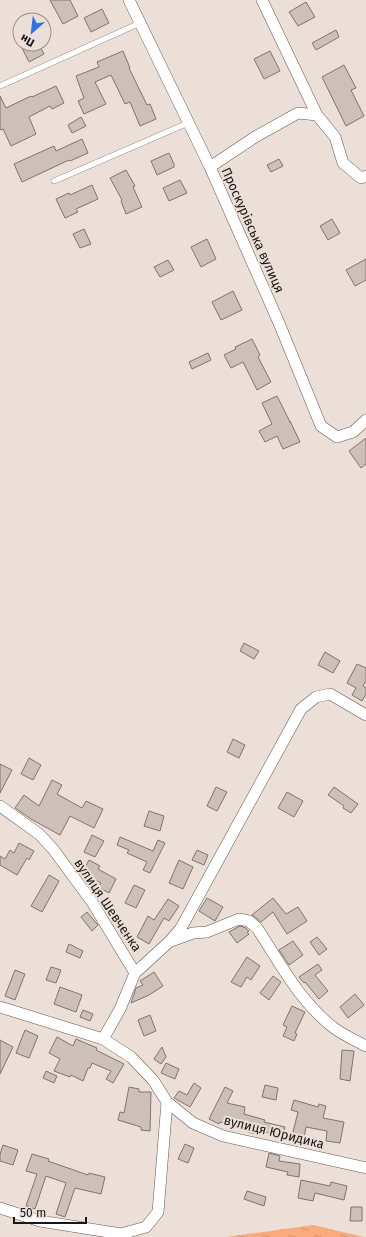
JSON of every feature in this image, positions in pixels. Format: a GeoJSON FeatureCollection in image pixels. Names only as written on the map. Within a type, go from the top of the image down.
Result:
{"type":"FeatureCollection","features":[{"type":"Feature","properties":{"kind":"street","name":"Проскурівська вулиця"},"geometry":{"type":"LineString","coordinates":[[128,0],[210,167],[279,323],[321,426],[337,437],[353,432],[366,420]]}},
{"type":"Feature","properties":{"kind":"street"},"geometry":{"type":"LineString","coordinates":[[262,0],[317,115],[335,137],[344,163],[361,178],[366,176]]}},
{"type":"Feature","properties":{"kind":"street"},"geometry":{"type":"LineString","coordinates":[[210,167],[255,137],[298,113],[317,115]]}},
{"type":"Feature","properties":{"kind":"street"},"geometry":{"type":"LineString","coordinates":[[135,973],[170,941],[181,928],[301,709],[316,697],[330,694],[366,715]]}},
{"type":"Feature","properties":{"kind":"street","name":"вулиця Шевченка"},"geometry":{"type":"LineString","coordinates":[[0,806],[39,834],[53,849],[92,902],[135,973],[120,1009],[103,1038]]}},
{"type":"Feature","properties":{"kind":"street"},"geometry":{"type":"LineString","coordinates":[[170,941],[193,933],[207,932],[238,919],[249,921],[257,928],[297,990],[314,1011],[335,1029],[366,1046]]}},
{"type":"Feature","properties":{"kind":"street","name":"вулиця Юридика"},"geometry":{"type":"LineString","coordinates":[[0,1007],[103,1038],[131,1057],[149,1075],[167,1102],[193,1123],[224,1136],[366,1168]]}},
{"type":"Feature","properties":{"kind":"street"},"geometry":{"type":"LineString","coordinates":[[0,1208],[40,1221],[121,1234],[146,1227],[158,1212],[167,1102]]}},
{"type":"Feature","properties":{"kind":"lane"},"geometry":{"type":"LineString","coordinates":[[0,86],[140,23]]}},
{"type":"Feature","properties":{"kind":"lane"},"geometry":{"type":"LineString","coordinates":[[54,181],[188,123]]}},
{"type":"Feature","properties":{"kind":"water"},"geometry":{"type":"Polygon","coordinates":[[[313,1225],[364,1237],[226,1237],[313,1225]]]}},
{"type":"Feature","properties":{"kind":"building"},"geometry":{"type":"Polygon","coordinates":[[[50,0],[70,0],[78,16],[63,24],[50,0]]]}},
{"type":"Feature","properties":{"kind":"building"},"geometry":{"type":"Polygon","coordinates":[[[306,2],[315,17],[298,26],[289,12],[306,2]]]}},
{"type":"Feature","properties":{"kind":"building"},"geometry":{"type":"Polygon","coordinates":[[[102,9],[109,23],[91,32],[84,18],[102,9]]]}},
{"type":"Feature","properties":{"kind":"building"},"geometry":{"type":"Polygon","coordinates":[[[336,30],[339,37],[316,50],[312,43],[336,30]]]}},
{"type":"Feature","properties":{"kind":"building"},"geometry":{"type":"Polygon","coordinates":[[[123,51],[129,68],[147,105],[150,104],[156,119],[140,126],[130,102],[125,104],[111,75],[95,82],[106,104],[84,114],[78,101],[84,98],[76,76],[99,67],[97,62],[123,51]]]}},
{"type":"Feature","properties":{"kind":"building"},"geometry":{"type":"Polygon","coordinates":[[[270,51],[280,71],[264,79],[254,59],[270,51]]]}},
{"type":"Feature","properties":{"kind":"building"},"geometry":{"type":"Polygon","coordinates":[[[24,52],[43,52],[44,54],[29,62],[24,52]]]}},
{"type":"Feature","properties":{"kind":"building"},"geometry":{"type":"Polygon","coordinates":[[[344,65],[356,88],[351,90],[364,116],[346,126],[322,77],[344,65]]]}},
{"type":"Feature","properties":{"kind":"building"},"geometry":{"type":"Polygon","coordinates":[[[56,86],[64,103],[52,109],[50,106],[29,117],[36,134],[11,146],[3,129],[0,130],[0,96],[6,108],[56,86]]]}},
{"type":"Feature","properties":{"kind":"building"},"geometry":{"type":"Polygon","coordinates":[[[81,117],[86,126],[72,133],[68,125],[81,117]]]}},
{"type":"Feature","properties":{"kind":"building"},"geometry":{"type":"Polygon","coordinates":[[[82,139],[88,153],[70,161],[69,160],[22,182],[14,164],[54,146],[56,151],[82,139]]]}},
{"type":"Feature","properties":{"kind":"building"},"geometry":{"type":"Polygon","coordinates":[[[169,153],[174,167],[157,175],[151,161],[169,153]]]}},
{"type":"Feature","properties":{"kind":"building"},"geometry":{"type":"Polygon","coordinates":[[[279,159],[283,166],[271,172],[267,165],[279,159]]]}},
{"type":"Feature","properties":{"kind":"building"},"geometry":{"type":"Polygon","coordinates":[[[126,170],[135,186],[133,187],[142,207],[126,214],[121,201],[122,200],[110,178],[126,170]]]}},
{"type":"Feature","properties":{"kind":"building"},"geometry":{"type":"Polygon","coordinates":[[[180,180],[187,193],[169,201],[163,188],[180,180]]]}},
{"type":"Feature","properties":{"kind":"building"},"geometry":{"type":"Polygon","coordinates":[[[92,185],[98,199],[76,209],[78,212],[65,218],[56,199],[69,193],[70,195],[92,185]]]}},
{"type":"Feature","properties":{"kind":"building"},"geometry":{"type":"Polygon","coordinates":[[[332,219],[340,233],[328,240],[320,226],[332,219]]]}},
{"type":"Feature","properties":{"kind":"building"},"geometry":{"type":"Polygon","coordinates":[[[84,229],[91,244],[80,248],[73,234],[84,229]]]}},
{"type":"Feature","properties":{"kind":"building"},"geometry":{"type":"Polygon","coordinates":[[[207,239],[216,259],[201,267],[191,247],[207,239]]]}},
{"type":"Feature","properties":{"kind":"building"},"geometry":{"type":"Polygon","coordinates":[[[366,259],[366,280],[355,286],[346,270],[366,259]]]}},
{"type":"Feature","properties":{"kind":"building"},"geometry":{"type":"Polygon","coordinates":[[[168,260],[174,270],[160,277],[154,267],[168,260]]]}},
{"type":"Feature","properties":{"kind":"building"},"geometry":{"type":"Polygon","coordinates":[[[233,291],[242,310],[221,320],[212,302],[233,291]]]}},
{"type":"Feature","properties":{"kind":"building"},"geometry":{"type":"Polygon","coordinates":[[[252,339],[260,355],[258,357],[271,382],[257,390],[243,362],[231,368],[224,355],[236,349],[235,347],[252,339]]]}},
{"type":"Feature","properties":{"kind":"building"},"geometry":{"type":"Polygon","coordinates":[[[208,353],[211,360],[192,369],[189,362],[208,353]]]}},
{"type":"Feature","properties":{"kind":"building"},"geometry":{"type":"Polygon","coordinates":[[[277,396],[300,442],[283,449],[277,436],[265,442],[259,431],[272,424],[262,403],[277,396]]]}},
{"type":"Feature","properties":{"kind":"building"},"geometry":{"type":"Polygon","coordinates":[[[366,438],[366,464],[361,468],[349,451],[366,438]]]}},
{"type":"Feature","properties":{"kind":"building"},"geometry":{"type":"Polygon","coordinates":[[[244,643],[259,651],[254,659],[240,651],[244,643]]]}},
{"type":"Feature","properties":{"kind":"building"},"geometry":{"type":"Polygon","coordinates":[[[325,652],[340,661],[333,673],[318,665],[325,652]]]}},
{"type":"Feature","properties":{"kind":"building"},"geometry":{"type":"Polygon","coordinates":[[[357,664],[366,668],[366,680],[363,686],[366,688],[366,694],[362,701],[352,695],[356,688],[347,683],[357,664]]]}},
{"type":"Feature","properties":{"kind":"building"},"geometry":{"type":"Polygon","coordinates":[[[233,739],[245,745],[239,758],[227,752],[233,739]]]}},
{"type":"Feature","properties":{"kind":"building"},"geometry":{"type":"Polygon","coordinates":[[[29,758],[41,765],[33,780],[21,774],[29,758]]]}},
{"type":"Feature","properties":{"kind":"building"},"geometry":{"type":"Polygon","coordinates":[[[0,764],[12,770],[0,793],[0,764]]]}},
{"type":"Feature","properties":{"kind":"building"},"geometry":{"type":"Polygon","coordinates":[[[52,780],[62,785],[57,794],[82,808],[86,801],[103,809],[94,828],[70,816],[60,835],[31,819],[15,808],[24,795],[39,806],[52,780]]]}},
{"type":"Feature","properties":{"kind":"building"},"geometry":{"type":"Polygon","coordinates":[[[216,787],[227,792],[217,811],[207,806],[216,787]]]}},
{"type":"Feature","properties":{"kind":"building"},"geometry":{"type":"Polygon","coordinates":[[[334,787],[358,804],[351,813],[328,795],[334,787]]]}},
{"type":"Feature","properties":{"kind":"building"},"geometry":{"type":"Polygon","coordinates":[[[287,792],[303,801],[294,817],[278,808],[287,792]]]}},
{"type":"Feature","properties":{"kind":"building"},"geometry":{"type":"Polygon","coordinates":[[[149,811],[164,816],[160,831],[144,826],[149,811]]]}},
{"type":"Feature","properties":{"kind":"building"},"geometry":{"type":"Polygon","coordinates":[[[92,835],[104,841],[95,857],[84,852],[92,835]]]}},
{"type":"Feature","properties":{"kind":"building"},"geometry":{"type":"Polygon","coordinates":[[[120,837],[153,851],[158,840],[165,843],[150,873],[143,870],[147,862],[127,853],[129,850],[117,845],[120,837]]]}},
{"type":"Feature","properties":{"kind":"building"},"geometry":{"type":"Polygon","coordinates":[[[19,843],[34,851],[29,860],[27,858],[17,875],[0,865],[0,856],[5,859],[10,850],[14,853],[19,843]]]}},
{"type":"Feature","properties":{"kind":"building"},"geometry":{"type":"Polygon","coordinates":[[[197,850],[208,855],[204,865],[192,860],[197,850]]]}},
{"type":"Feature","properties":{"kind":"building"},"geometry":{"type":"Polygon","coordinates":[[[89,860],[100,866],[98,869],[116,879],[109,893],[98,887],[101,883],[82,873],[89,860]]]}},
{"type":"Feature","properties":{"kind":"building"},"geometry":{"type":"Polygon","coordinates":[[[179,860],[193,867],[183,889],[169,883],[179,860]]]}},
{"type":"Feature","properties":{"kind":"building"},"geometry":{"type":"Polygon","coordinates":[[[49,875],[59,881],[42,912],[31,906],[49,875]]]}},
{"type":"Feature","properties":{"kind":"building"},"geometry":{"type":"Polygon","coordinates":[[[134,885],[145,890],[136,908],[125,903],[134,885]]]}},
{"type":"Feature","properties":{"kind":"building"},"geometry":{"type":"Polygon","coordinates":[[[207,898],[223,907],[215,921],[199,911],[207,898]]]}},
{"type":"Feature","properties":{"kind":"building"},"geometry":{"type":"Polygon","coordinates":[[[273,898],[286,914],[298,907],[307,921],[287,934],[273,912],[261,922],[252,915],[273,898]]]}},
{"type":"Feature","properties":{"kind":"building"},"geometry":{"type":"Polygon","coordinates":[[[168,899],[179,906],[169,921],[164,918],[149,944],[137,937],[148,916],[154,920],[168,899]]]}},
{"type":"Feature","properties":{"kind":"building"},"geometry":{"type":"Polygon","coordinates":[[[87,912],[98,925],[92,931],[81,917],[87,912]]]}},
{"type":"Feature","properties":{"kind":"building"},"geometry":{"type":"Polygon","coordinates":[[[240,926],[246,928],[249,931],[247,932],[249,934],[237,943],[229,932],[240,926]]]}},
{"type":"Feature","properties":{"kind":"building"},"geometry":{"type":"Polygon","coordinates":[[[317,937],[327,949],[319,955],[310,942],[317,937]]]}},
{"type":"Feature","properties":{"kind":"building"},"geometry":{"type":"Polygon","coordinates":[[[293,941],[303,955],[289,965],[279,950],[293,941]]]}},
{"type":"Feature","properties":{"kind":"building"},"geometry":{"type":"Polygon","coordinates":[[[69,944],[83,951],[80,958],[66,952],[69,944]]]}},
{"type":"Feature","properties":{"kind":"building"},"geometry":{"type":"Polygon","coordinates":[[[247,957],[260,966],[251,980],[247,977],[241,987],[231,982],[247,957]]]}},
{"type":"Feature","properties":{"kind":"building"},"geometry":{"type":"Polygon","coordinates":[[[318,964],[322,970],[315,975],[328,991],[319,999],[299,977],[318,964]]]}},
{"type":"Feature","properties":{"kind":"building"},"geometry":{"type":"Polygon","coordinates":[[[51,967],[61,970],[56,983],[46,980],[51,967]]]}},
{"type":"Feature","properties":{"kind":"building"},"geometry":{"type":"Polygon","coordinates":[[[15,970],[25,974],[15,1000],[5,996],[15,970]]]}},
{"type":"Feature","properties":{"kind":"building"},"geometry":{"type":"Polygon","coordinates":[[[154,972],[163,986],[149,995],[131,1003],[136,988],[143,985],[140,981],[154,972]]]}},
{"type":"Feature","properties":{"kind":"building"},"geometry":{"type":"Polygon","coordinates":[[[273,976],[281,982],[269,1000],[260,993],[273,976]]]}},
{"type":"Feature","properties":{"kind":"building"},"geometry":{"type":"Polygon","coordinates":[[[60,987],[82,995],[76,1012],[54,1004],[60,987]]]}},
{"type":"Feature","properties":{"kind":"building"},"geometry":{"type":"Polygon","coordinates":[[[355,994],[364,1005],[348,1018],[340,1007],[355,994]]]}},
{"type":"Feature","properties":{"kind":"building"},"geometry":{"type":"Polygon","coordinates":[[[292,1006],[305,1012],[295,1033],[297,1034],[294,1041],[283,1036],[287,1027],[283,1025],[292,1006]]]}},
{"type":"Feature","properties":{"kind":"building"},"geometry":{"type":"Polygon","coordinates":[[[83,1010],[93,1014],[90,1021],[80,1017],[83,1010]]]}},
{"type":"Feature","properties":{"kind":"building"},"geometry":{"type":"Polygon","coordinates":[[[150,1015],[156,1031],[144,1036],[138,1020],[150,1015]]]}},
{"type":"Feature","properties":{"kind":"building"},"geometry":{"type":"Polygon","coordinates":[[[25,1030],[38,1036],[29,1058],[16,1053],[25,1030]]]}},
{"type":"Feature","properties":{"kind":"building"},"geometry":{"type":"Polygon","coordinates":[[[57,1037],[73,1046],[76,1039],[97,1048],[96,1050],[124,1064],[113,1083],[106,1079],[111,1071],[92,1063],[90,1068],[88,1068],[83,1081],[71,1075],[70,1077],[54,1071],[60,1059],[49,1053],[57,1037]]]}},
{"type":"Feature","properties":{"kind":"building"},"geometry":{"type":"Polygon","coordinates":[[[0,1040],[13,1047],[0,1074],[0,1040]]]}},
{"type":"Feature","properties":{"kind":"building"},"geometry":{"type":"Polygon","coordinates":[[[162,1047],[166,1057],[161,1064],[154,1059],[162,1047]]]}},
{"type":"Feature","properties":{"kind":"building"},"geometry":{"type":"Polygon","coordinates":[[[342,1050],[354,1051],[350,1081],[340,1079],[342,1050]]]}},
{"type":"Feature","properties":{"kind":"building"},"geometry":{"type":"Polygon","coordinates":[[[166,1063],[179,1069],[175,1079],[161,1073],[166,1063]]]}},
{"type":"Feature","properties":{"kind":"building"},"geometry":{"type":"Polygon","coordinates":[[[46,1071],[57,1076],[54,1083],[43,1078],[46,1071]]]}},
{"type":"Feature","properties":{"kind":"building"},"geometry":{"type":"Polygon","coordinates":[[[194,1083],[201,1088],[190,1107],[174,1098],[179,1091],[187,1095],[194,1083]]]}},
{"type":"Feature","properties":{"kind":"building"},"geometry":{"type":"Polygon","coordinates":[[[265,1085],[278,1088],[276,1100],[262,1097],[265,1085]]]}},
{"type":"Feature","properties":{"kind":"building"},"geometry":{"type":"Polygon","coordinates":[[[129,1087],[139,1089],[139,1092],[151,1092],[150,1131],[141,1130],[141,1127],[118,1120],[120,1112],[124,1113],[129,1087]]]}},
{"type":"Feature","properties":{"kind":"building"},"geometry":{"type":"Polygon","coordinates":[[[225,1087],[233,1091],[227,1103],[245,1107],[244,1114],[265,1120],[264,1122],[285,1127],[283,1136],[261,1131],[260,1135],[248,1132],[249,1129],[220,1122],[219,1124],[209,1119],[225,1087]]]}},
{"type":"Feature","properties":{"kind":"building"},"geometry":{"type":"Polygon","coordinates":[[[294,1100],[318,1107],[319,1104],[326,1106],[323,1118],[344,1122],[340,1143],[326,1141],[327,1131],[306,1127],[304,1138],[292,1136],[298,1112],[291,1110],[294,1100]]]}},
{"type":"Feature","properties":{"kind":"building"},"geometry":{"type":"Polygon","coordinates":[[[185,1144],[194,1148],[188,1163],[178,1159],[185,1144]]]}},
{"type":"Feature","properties":{"kind":"building"},"geometry":{"type":"Polygon","coordinates":[[[3,1145],[18,1150],[13,1165],[0,1161],[0,1154],[3,1145]]]}},
{"type":"Feature","properties":{"kind":"building"},"geometry":{"type":"Polygon","coordinates":[[[269,1153],[280,1156],[279,1161],[300,1164],[299,1177],[287,1175],[288,1172],[266,1167],[269,1153]]]}},
{"type":"Feature","properties":{"kind":"building"},"geometry":{"type":"Polygon","coordinates":[[[32,1154],[49,1159],[48,1161],[88,1175],[89,1173],[105,1177],[101,1194],[75,1188],[65,1217],[56,1214],[66,1183],[46,1176],[35,1209],[26,1206],[37,1174],[26,1171],[32,1154]]]}},
{"type":"Feature","properties":{"kind":"building"},"geometry":{"type":"Polygon","coordinates":[[[301,1180],[330,1186],[331,1182],[347,1186],[344,1200],[315,1193],[313,1201],[298,1198],[301,1180]]]}},
{"type":"Feature","properties":{"kind":"building"},"geometry":{"type":"Polygon","coordinates":[[[247,1191],[266,1197],[264,1206],[244,1199],[247,1191]]]}},
{"type":"Feature","properties":{"kind":"building"},"geometry":{"type":"Polygon","coordinates":[[[351,1207],[362,1207],[362,1221],[350,1221],[351,1207]]]}}]}
